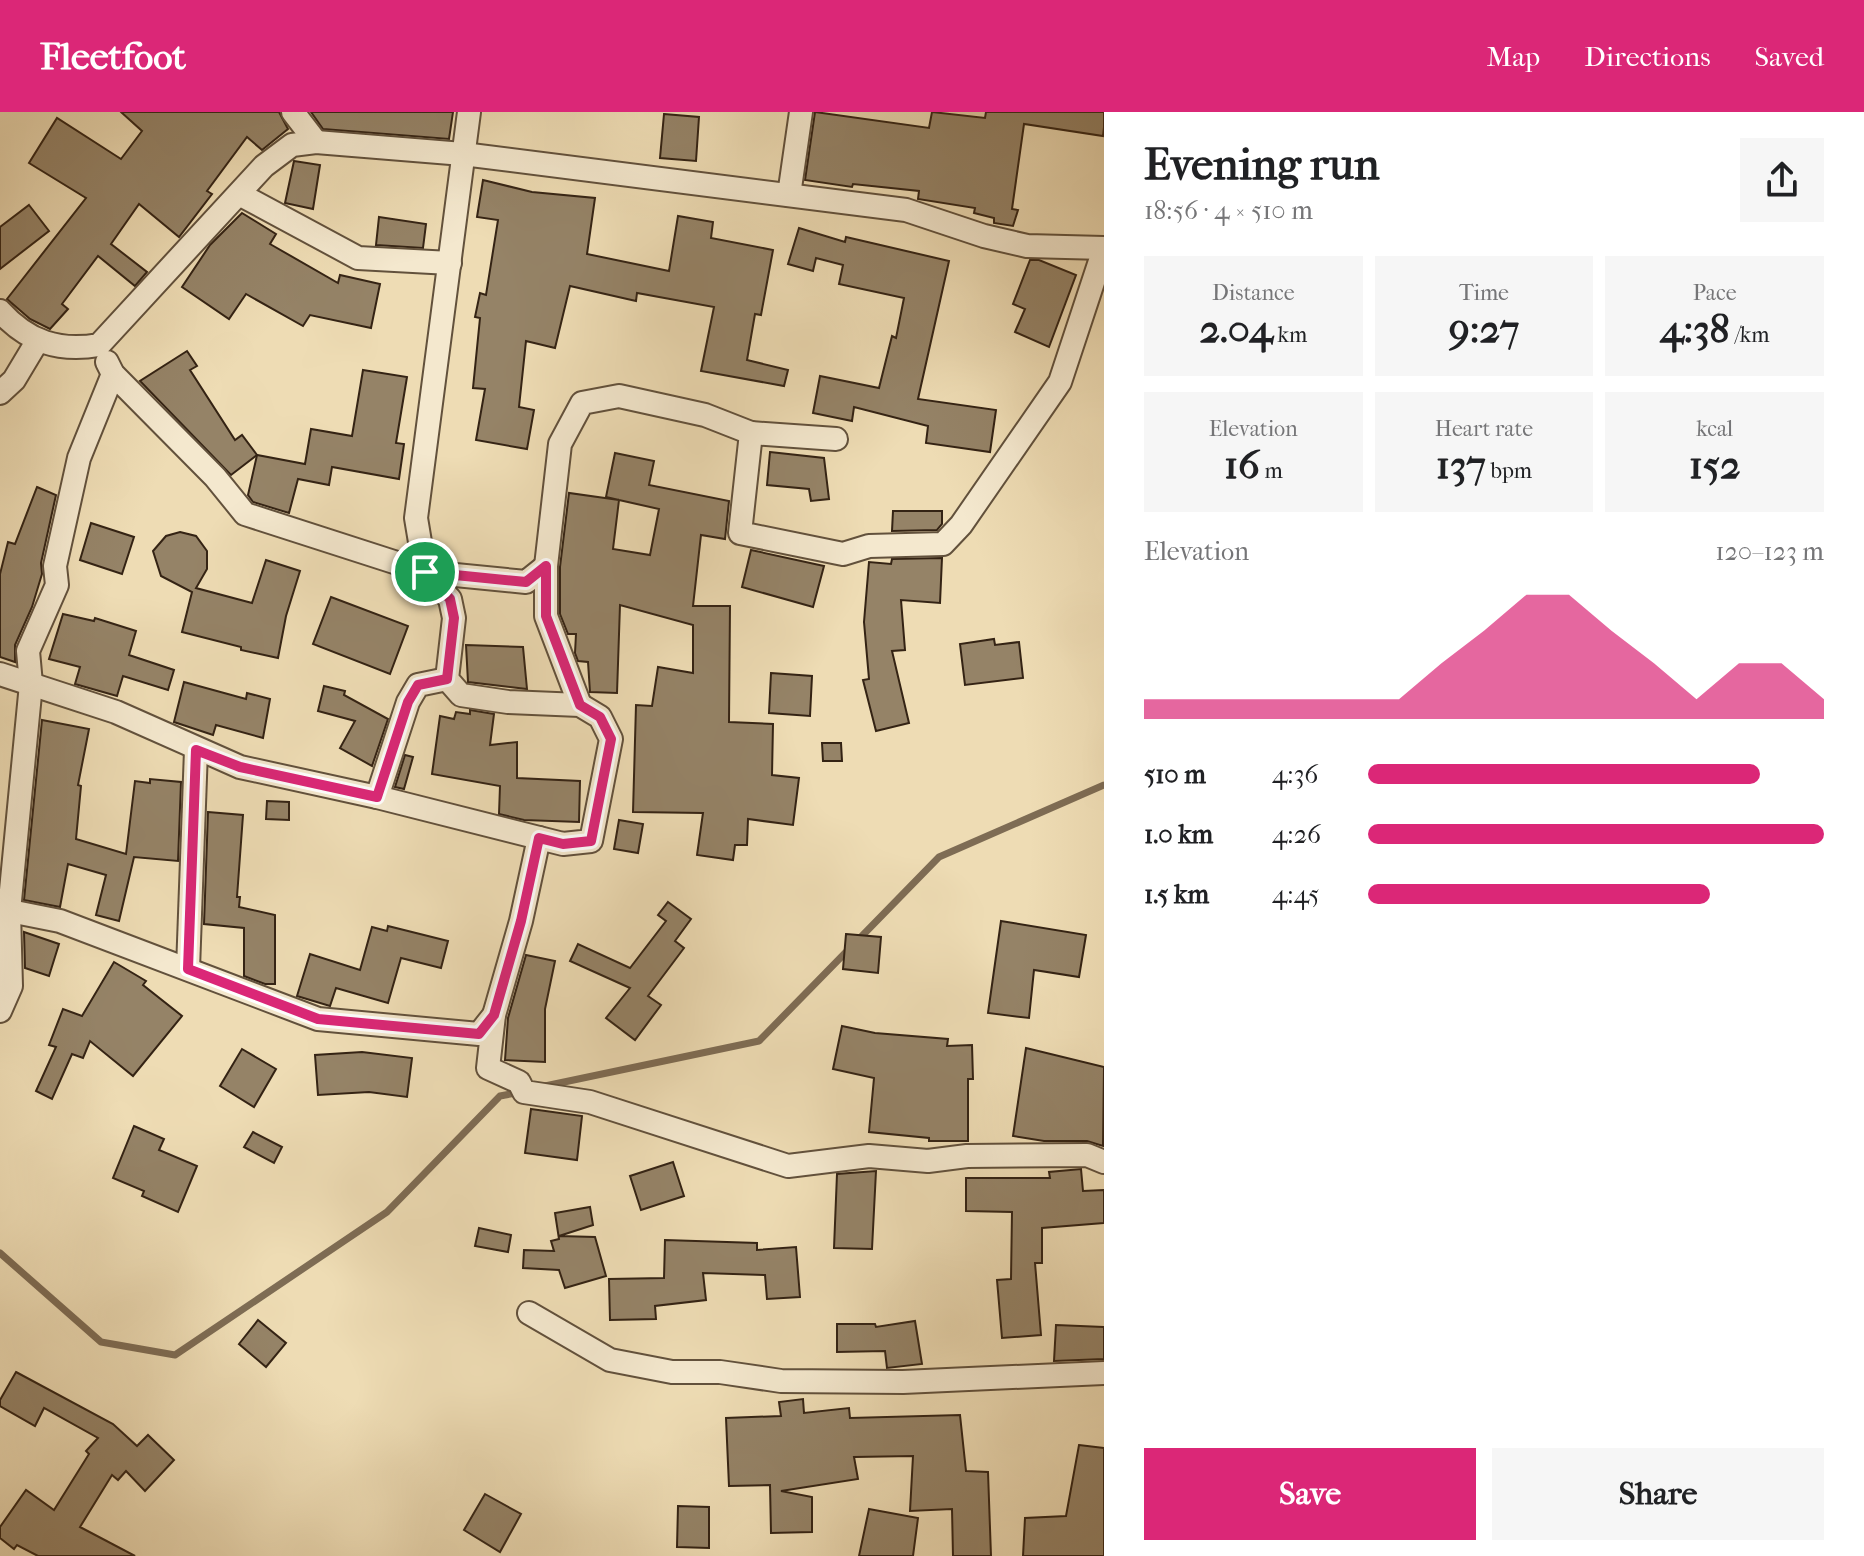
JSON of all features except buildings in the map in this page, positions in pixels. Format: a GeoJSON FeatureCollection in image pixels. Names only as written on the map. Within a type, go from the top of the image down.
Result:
{"type":"FeatureCollection","features":[{"type":"Feature","properties":{"kind":"street"},"geometry":{"type":"LineString","coordinates":[[293,112],[316,142]]}},
{"type":"Feature","properties":{"kind":"street"},"geometry":{"type":"LineString","coordinates":[[0,674],[116,712],[240,767],[377,797],[563,844],[591,841],[611,739],[600,717],[580,705],[508,702],[461,695],[447,679],[454,618],[450,599],[425,572],[416,518],[469,112]]}},
{"type":"Feature","properties":{"kind":"street"},"geometry":{"type":"LineString","coordinates":[[789,195],[801,112]]}},
{"type":"Feature","properties":{"kind":"street"},"geometry":{"type":"LineString","coordinates":[[1,314],[38,340],[71,350],[99,345],[241,195],[264,166],[292,145],[316,142],[463,154],[906,210],[984,236],[1027,246],[1104,248],[1060,382],[961,525],[943,544],[869,546],[843,554],[740,533],[751,433]]}},
{"type":"Feature","properties":{"kind":"street"},"geometry":{"type":"LineString","coordinates":[[241,195],[358,258],[450,263]]}},
{"type":"Feature","properties":{"kind":"street"},"geometry":{"type":"LineString","coordinates":[[0,393],[14,380],[38,340]]}},
{"type":"Feature","properties":{"kind":"street"},"geometry":{"type":"LineString","coordinates":[[99,345],[113,374],[215,477],[245,514],[425,572],[526,582],[546,566]]}},
{"type":"Feature","properties":{"kind":"street"},"geometry":{"type":"LineString","coordinates":[[0,1011],[11,986],[5,910],[31,684],[28,651],[57,585],[55,566],[79,458],[113,374]]}},
{"type":"Feature","properties":{"kind":"street"},"geometry":{"type":"LineString","coordinates":[[580,705],[546,616],[546,566],[560,444],[582,403],[619,396],[705,415],[751,433],[836,439]]}},
{"type":"Feature","properties":{"kind":"street"},"geometry":{"type":"LineString","coordinates":[[377,797],[408,702],[418,685],[447,679]]}},
{"type":"Feature","properties":{"kind":"street"},"geometry":{"type":"LineString","coordinates":[[188,969],[196,750]]}},
{"type":"Feature","properties":{"kind":"street"},"geometry":{"type":"LineString","coordinates":[[539,838],[521,921],[494,1015],[488,1068],[519,1082],[524,1092],[590,1102],[788,1166],[869,1156],[928,1161],[967,1156],[1087,1155],[1104,1162]]}},
{"type":"Feature","properties":{"kind":"street"},"geometry":{"type":"LineString","coordinates":[[5,910],[60,921],[318,1019],[479,1034],[494,1015]]}},
{"type":"Feature","properties":{"kind":"street"},"geometry":{"type":"LineString","coordinates":[[529,1313],[610,1360],[672,1372],[720,1372],[781,1381],[903,1382],[1104,1373]]}},
{"type":"Feature","properties":{"kind":"waterway"},"geometry":{"type":"LineString","coordinates":[[858,940],[939,857],[1104,785]]}},
{"type":"Feature","properties":{"kind":"waterway"},"geometry":{"type":"LineString","coordinates":[[545,1086],[759,1041],[849,949]]}},
{"type":"Feature","properties":{"kind":"waterway"},"geometry":{"type":"LineString","coordinates":[[0,1253],[101,1342],[175,1355],[387,1212],[500,1096],[521,1092]]}},
{"type":"Feature","properties":{"kind":"route"},"geometry":{"type":"LineString","coordinates":[[546,566],[546,616],[564,666],[580,705],[600,717],[611,739],[591,841],[563,844],[539,838],[521,921],[494,1015],[479,1034],[431,1032],[318,1019],[188,969],[196,750],[240,767],[377,797],[408,702],[418,685],[447,679],[454,618],[450,599],[425,572],[526,582],[546,566]]}}]}
